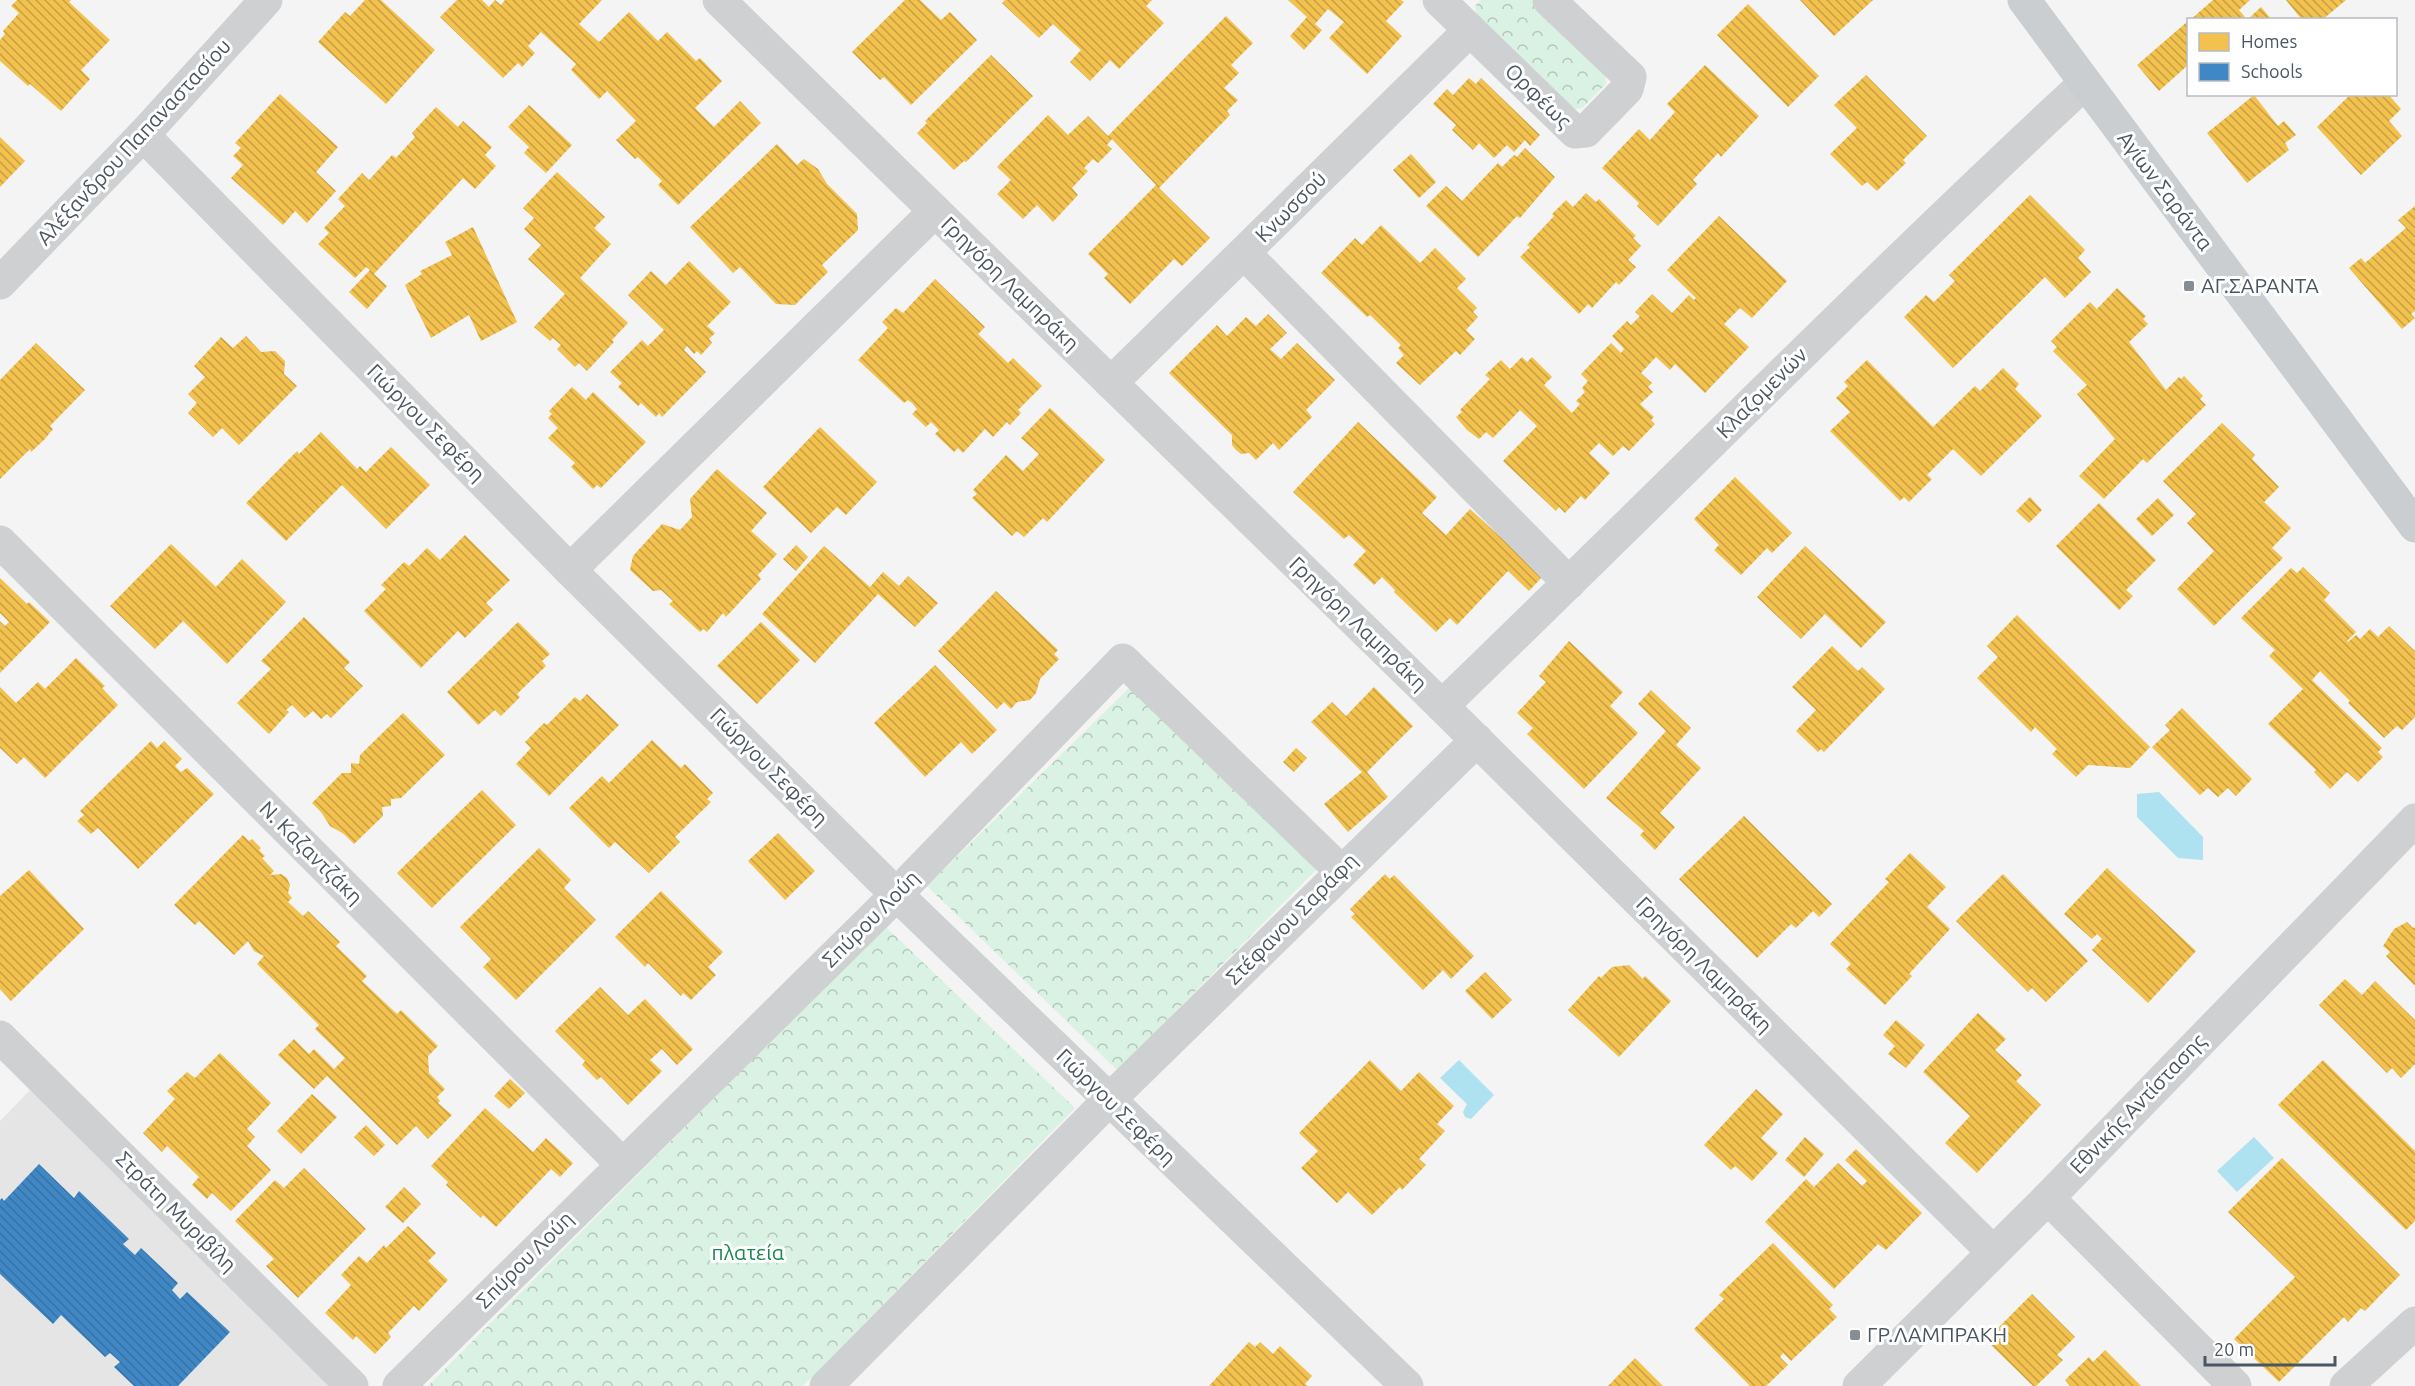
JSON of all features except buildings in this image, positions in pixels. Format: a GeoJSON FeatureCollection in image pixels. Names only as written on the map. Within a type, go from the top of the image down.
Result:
{"type":"FeatureCollection","features":[{"type":"Feature","properties":{"kind":"main road","name":"Αγίων Σαράντα"},"geometry":{"type":"LineString","coordinates":[[2024,0],[2415,526]]}},
{"type":"Feature","properties":{"kind":"street","name":"Γρηγόρη Λαμπράκη"},"geometry":{"type":"LineString","coordinates":[[719,0],[1442,706],[1992,1251]]}},
{"type":"Feature","properties":{"kind":"street","name":"Ορφέως"},"geometry":{"type":"LineString","coordinates":[[1454,10],[1575,132],[1586,131],[1627,89],[1630,77],[1549,0]]}},
{"type":"Feature","properties":{"kind":"street","name":"Αλέξανδρου Παπαναστασίου"},"geometry":{"type":"LineString","coordinates":[[0,283],[143,135],[252,5]]}},
{"type":"Feature","properties":{"kind":"street","name":"Κνωσσού"},"geometry":{"type":"LineString","coordinates":[[1111,383],[1245,254],[1454,10]]}},
{"type":"Feature","properties":{"kind":"street","name":"Κλαζομενών"},"geometry":{"type":"LineString","coordinates":[[1442,706],[1875,280],[2085,83]]}},
{"type":"Feature","properties":{"kind":"street","name":"Γιώργου Σεφέρη"},"geometry":{"type":"LineString","coordinates":[[143,135],[570,570],[896,894],[1407,1386]]}},
{"type":"Feature","properties":{"kind":"street"},"geometry":{"type":"LineString","coordinates":[[570,570],[935,211]]}},
{"type":"Feature","properties":{"kind":"street"},"geometry":{"type":"LineString","coordinates":[[1245,254],[1569,583]]}},
{"type":"Feature","properties":{"kind":"street","name":"Ν. Καζαντζάκη"},"geometry":{"type":"LineString","coordinates":[[0,542],[622,1164]]}},
{"type":"Feature","properties":{"kind":"street","name":"Σπύρου Λούη"},"geometry":{"type":"LineString","coordinates":[[399,1386],[896,894],[1123,660],[1341,871]]}},
{"type":"Feature","properties":{"kind":"street","name":"Στέφανου Σαράφη"},"geometry":{"type":"LineString","coordinates":[[826,1386],[1109,1100],[1476,740]]}},
{"type":"Feature","properties":{"kind":"street","name":"Εθνικής Αντίστασης"},"geometry":{"type":"LineString","coordinates":[[1859,1386],[1992,1251],[2048,1198],[2415,820]]}},
{"type":"Feature","properties":{"kind":"street","name":"Στράτη Μυριβίλη"},"geometry":{"type":"LineString","coordinates":[[0,1037],[352,1386]]}},
{"type":"Feature","properties":{"kind":"street"},"geometry":{"type":"LineString","coordinates":[[2048,1198],[2235,1386]]}},
{"type":"Feature","properties":{"kind":"street"},"geometry":{"type":"LineString","coordinates":[[2346,1386],[2415,1323]]}},
{"type":"Feature","properties":{"kind":"shaded area"},"geometry":{"type":"Polygon","coordinates":[[[33,1087],[331,1386],[0,1386],[0,1121],[33,1087]]]}},
{"type":"Feature","properties":{"kind":"green space"},"geometry":{"type":"Polygon","coordinates":[[[1481,0],[1535,0],[1605,70],[1606,84],[1582,108],[1571,110],[1476,16],[1475,6],[1481,0]]]}},
{"type":"Feature","properties":{"kind":"green space"},"geometry":{"type":"Polygon","coordinates":[[[1129,688],[1319,867],[1117,1070],[927,886],[1129,688]]]}},
{"type":"Feature","properties":{"kind":"green space","name":"πλατεία"},"geometry":{"type":"Polygon","coordinates":[[[885,926],[1075,1108],[803,1386],[428,1386],[885,926]]]}},
{"type":"Feature","properties":{"kind":"water"},"geometry":{"type":"Polygon","coordinates":[[[2159,792],[2203,837],[2203,860],[2178,858],[2137,817],[2137,794],[2159,792]]]}},
{"type":"Feature","properties":{"kind":"water"},"geometry":{"type":"Polygon","coordinates":[[[1459,1060],[1494,1095],[1471,1119],[1465,1117],[1463,1112],[1467,1104],[1440,1078],[1459,1060]]]}},
{"type":"Feature","properties":{"kind":"water"},"geometry":{"type":"Polygon","coordinates":[[[2254,1137],[2274,1158],[2237,1192],[2217,1171],[2254,1137]]]}},
{"type":"Feature","properties":{"kind":"place","name":"ΑΓ.ΣΑΡΑΝΤΑ"},"geometry":{"type":"Point","coordinates":[2189,286]}},
{"type":"Feature","properties":{"kind":"place","name":"ΓΡ.ΛΑΜΠΡΑΚΗ"},"geometry":{"type":"Point","coordinates":[1855,1335]}}]}
